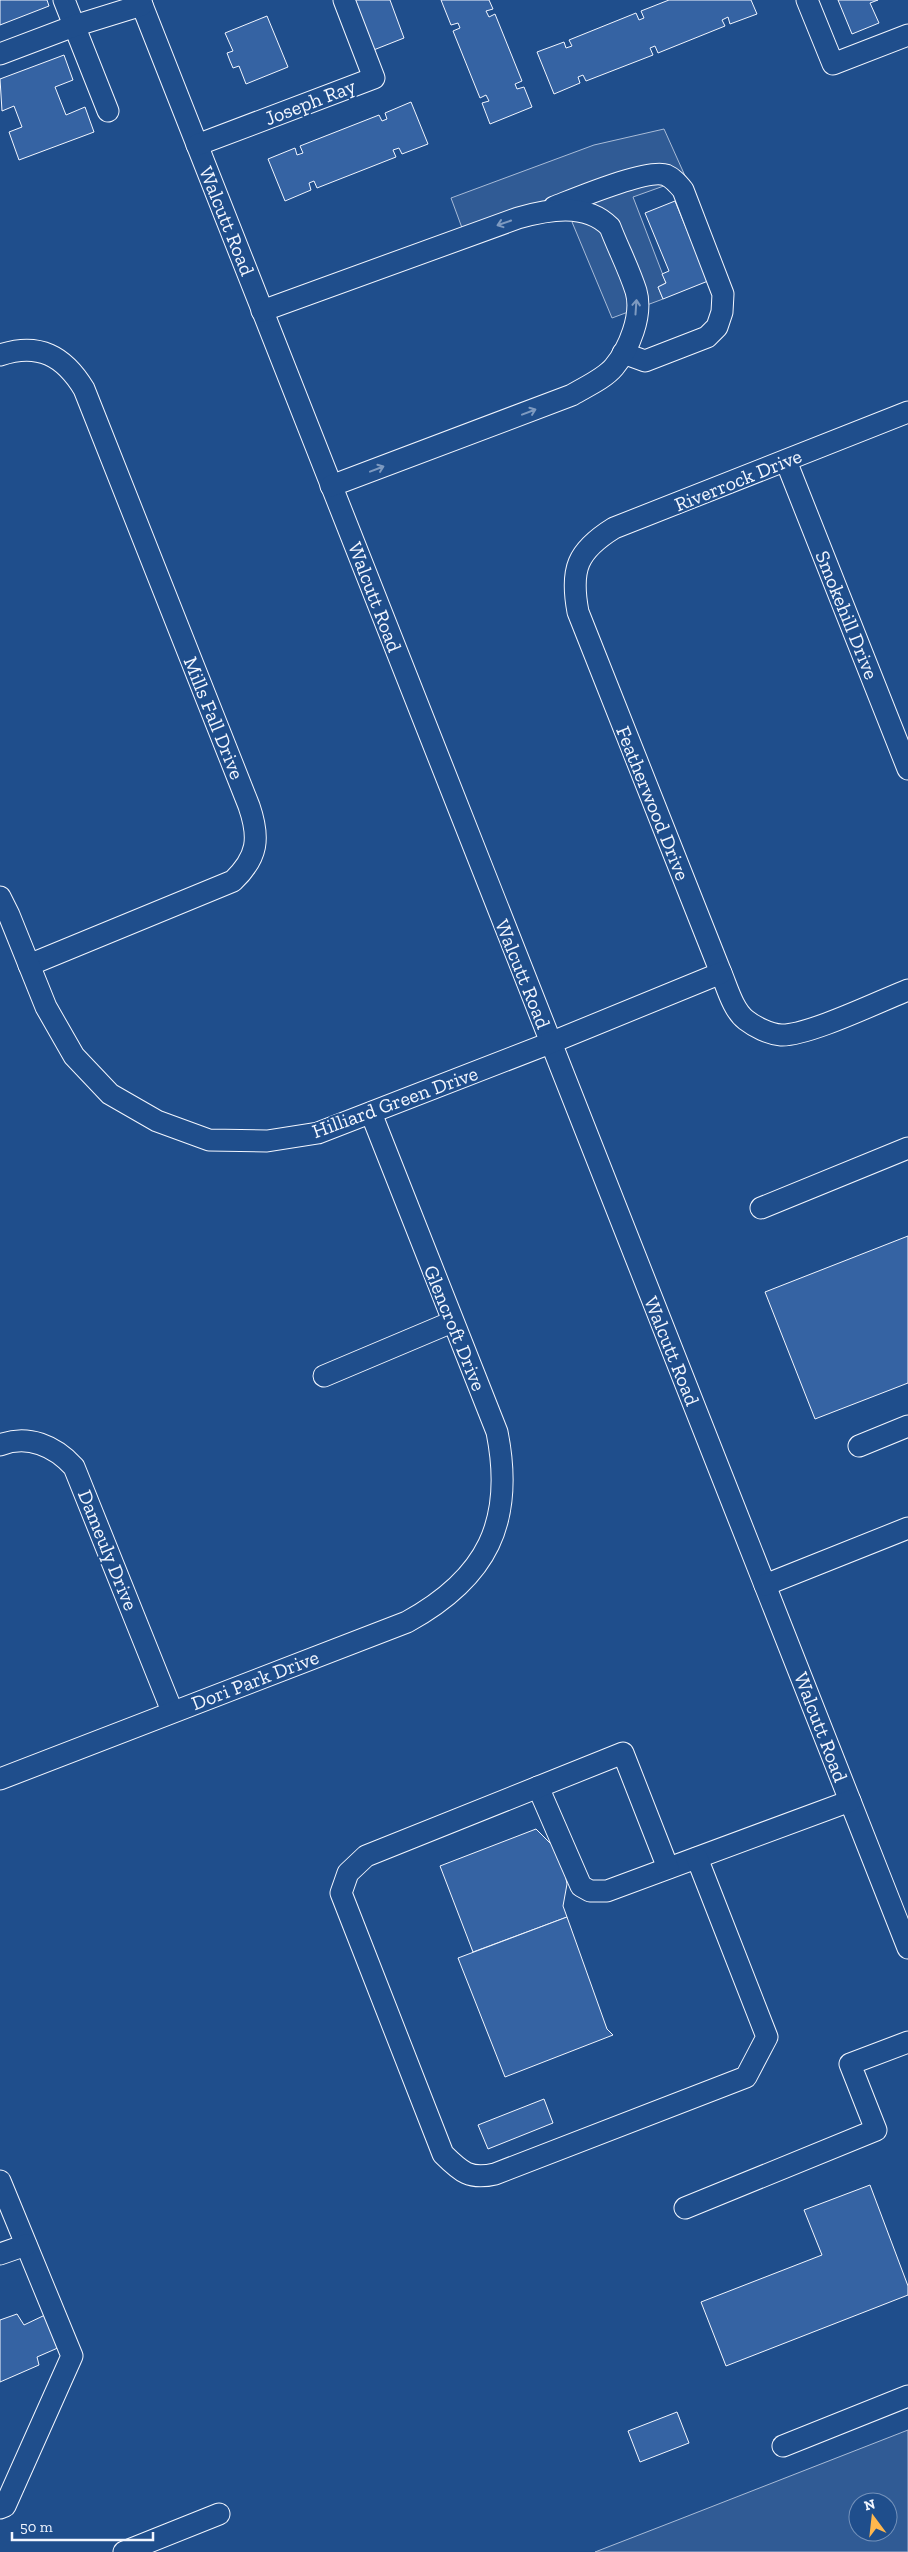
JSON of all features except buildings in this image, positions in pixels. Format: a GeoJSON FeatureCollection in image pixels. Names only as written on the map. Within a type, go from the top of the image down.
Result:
{"type":"FeatureCollection","features":[{"type":"Feature","properties":{"kind":"street"},"geometry":{"type":"LineString","coordinates":[[64,0],[108,111]]}},
{"type":"Feature","properties":{"kind":"street","name":"Joseph Ray"},"geometry":{"type":"LineString","coordinates":[[197,145],[374,78],[344,0]]}},
{"type":"Feature","properties":{"kind":"street"},"geometry":{"type":"LineString","coordinates":[[807,0],[833,64],[908,35]]}},
{"type":"Feature","properties":{"kind":"street"},"geometry":{"type":"LineString","coordinates":[[0,54],[141,2]]}},
{"type":"Feature","properties":{"kind":"street","name":"Walcutt Road"},"geometry":{"type":"LineString","coordinates":[[141,2],[908,1948]]}},
{"type":"Feature","properties":{"kind":"street"},"geometry":{"type":"LineString","coordinates":[[262,311],[486,229],[646,174],[664,174],[676,181],[682,190],[723,294],[722,312],[717,327],[707,337],[645,361],[623,353]]}},
{"type":"Feature","properties":{"kind":"street"},"geometry":{"type":"LineString","coordinates":[[331,486],[572,395],[613,368],[632,334],[637,310],[636,292],[610,226],[603,219],[564,209],[542,211]]}},
{"type":"Feature","properties":{"kind":"street","name":"Mills Fall Drive"},"geometry":{"type":"LineString","coordinates":[[0,355],[28,350],[53,356],[74,372],[84,389],[249,806],[255,824],[256,838],[254,853],[246,869],[232,881],[29,965]]}},
{"type":"Feature","properties":{"kind":"street","name":"Riverrock Drive"},"geometry":{"type":"LineString","coordinates":[[578,562],[593,541],[614,528],[908,412]]}},
{"type":"Feature","properties":{"kind":"street","name":"Smokehill Drive"},"geometry":{"type":"LineString","coordinates":[[786,460],[908,769]]}},
{"type":"Feature","properties":{"kind":"street","name":"Featherwood Drive"},"geometry":{"type":"LineString","coordinates":[[578,562],[573,587],[578,612],[720,973],[744,1020],[762,1030],[781,1035],[803,1031],[908,990]]}},
{"type":"Feature","properties":{"kind":"street","name":"Hilliard Green Drive"},"geometry":{"type":"LineString","coordinates":[[0,897],[46,1006],[74,1056],[110,1094],[156,1121],[209,1140],[267,1141],[318,1133],[550,1043],[720,973]]}},
{"type":"Feature","properties":{"kind":"street","name":"Glencroft Drive"},"geometry":{"type":"LineString","coordinates":[[371,1113],[497,1432],[503,1460],[503,1491],[498,1520],[488,1548]]}},
{"type":"Feature","properties":{"kind":"street"},"geometry":{"type":"LineString","coordinates":[[761,1208],[908,1148]]}},
{"type":"Feature","properties":{"kind":"street"},"geometry":{"type":"LineString","coordinates":[[324,1376],[452,1322]]}},
{"type":"Feature","properties":{"kind":"street"},"geometry":{"type":"LineString","coordinates":[[859,1446],[908,1426]]}},
{"type":"Feature","properties":{"kind":"street","name":"Dameuly Drive"},"geometry":{"type":"LineString","coordinates":[[0,1445],[22,1441],[36,1442],[49,1446],[64,1456],[74,1467],[172,1711]]}},
{"type":"Feature","properties":{"kind":"street"},"geometry":{"type":"LineString","coordinates":[[766,1585],[908,1528]]}},
{"type":"Feature","properties":{"kind":"street","name":"Dori Park Drive"},"geometry":{"type":"LineString","coordinates":[[0,1779],[172,1711],[407,1622],[432,1608],[454,1592],[474,1571],[488,1548]]}},
{"type":"Feature","properties":{"kind":"street"},"geometry":{"type":"LineString","coordinates":[[668,1868],[623,1753],[366,1856],[348,1873],[341,1893],[443,2154],[458,2169],[478,2178],[495,2174],[746,2077],[767,2037],[698,1858]]}},
{"type":"Feature","properties":{"kind":"street"},"geometry":{"type":"LineString","coordinates":[[538,1787],[581,1886],[590,1891],[608,1891],[850,1801]]}},
{"type":"Feature","properties":{"kind":"street"},"geometry":{"type":"LineString","coordinates":[[685,2208],[876,2130],[850,2064],[908,2042]]}},
{"type":"Feature","properties":{"kind":"street"},"geometry":{"type":"LineString","coordinates":[[0,2181],[72,2356],[5,2506],[0,2508]]}},
{"type":"Feature","properties":{"kind":"street"},"geometry":{"type":"LineString","coordinates":[[0,2254],[26,2245]]}},
{"type":"Feature","properties":{"kind":"street"},"geometry":{"type":"LineString","coordinates":[[783,2446],[908,2396]]}},
{"type":"Feature","properties":{"kind":"street"},"geometry":{"type":"LineString","coordinates":[[124,2552],[219,2514]]}},
{"type":"Feature","properties":{"kind":"shaded area"},"geometry":{"type":"Polygon","coordinates":[[[664,129],[686,178],[633,197],[666,283],[658,287],[663,299],[612,318],[572,222],[590,214],[465,236],[451,198],[594,145],[664,129]]]}},
{"type":"Feature","properties":{"kind":"shaded area"},"geometry":{"type":"Polygon","coordinates":[[[908,2430],[908,2552],[595,2552],[908,2430]]]}}]}
